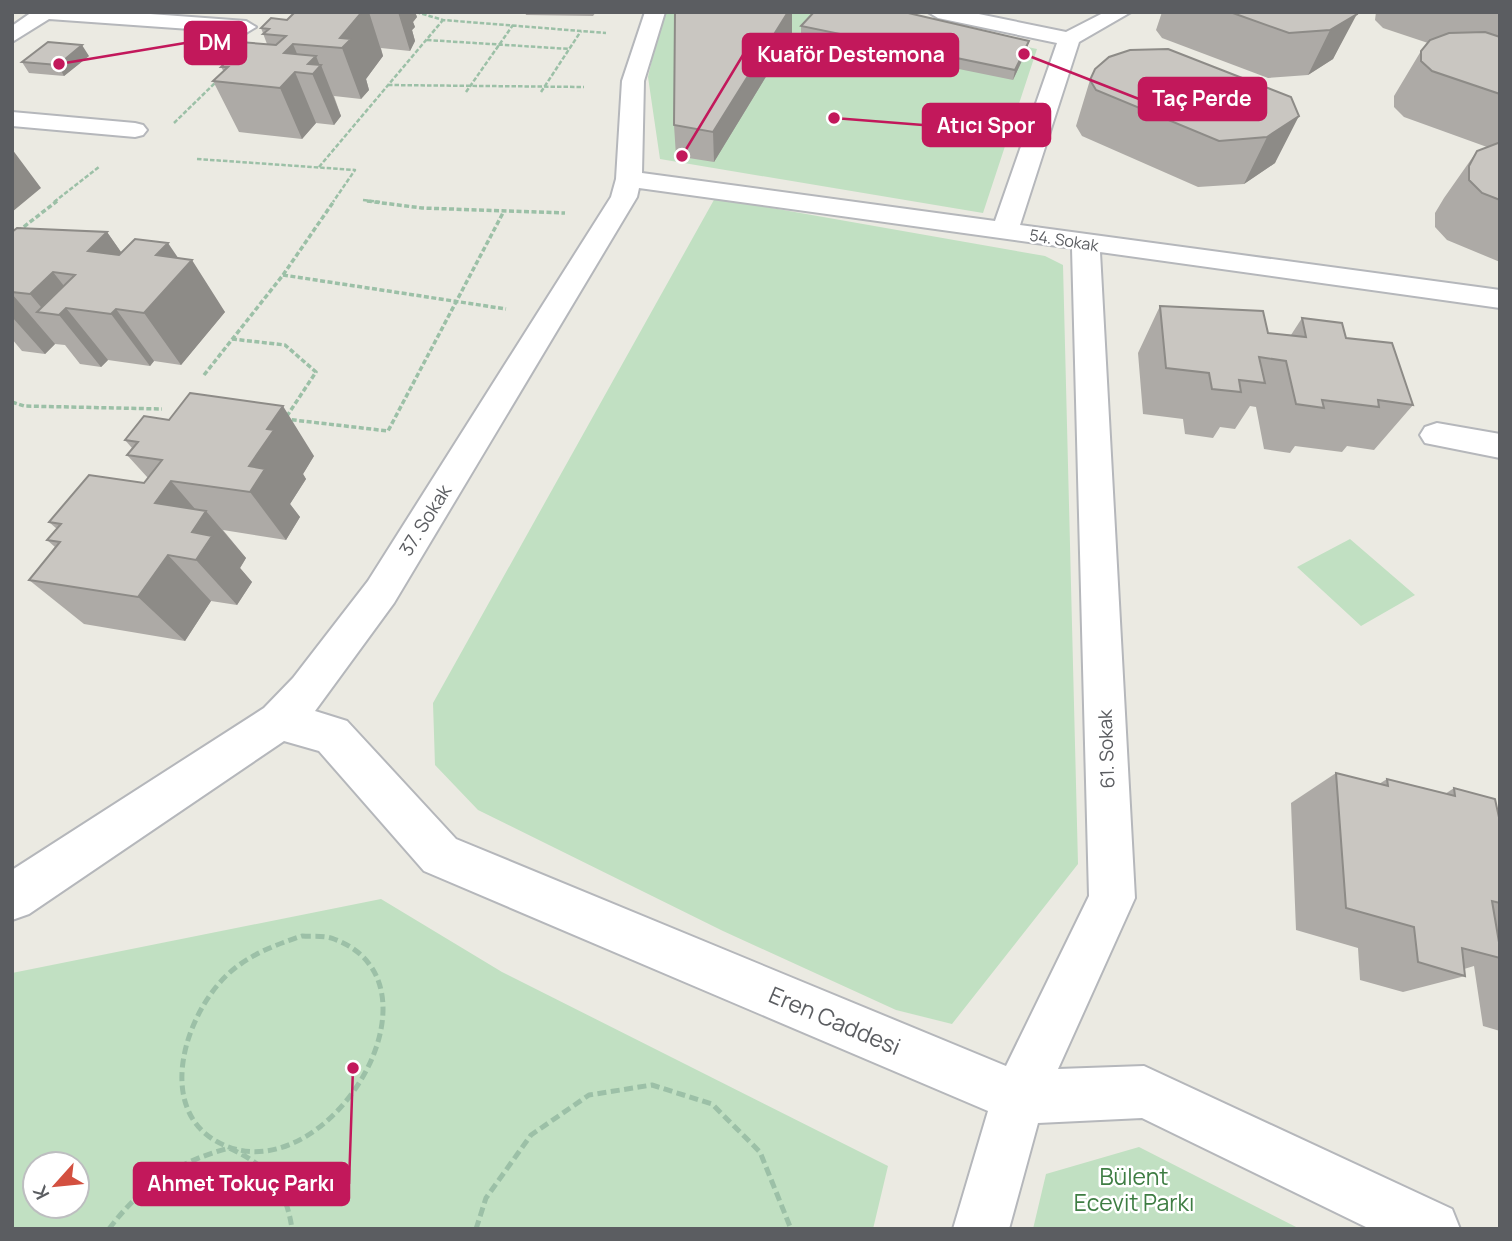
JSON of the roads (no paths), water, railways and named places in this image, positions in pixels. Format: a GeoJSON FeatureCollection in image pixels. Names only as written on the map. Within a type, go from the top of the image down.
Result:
{"type":"FeatureCollection","features":[{"type":"Feature","properties":{"kind":"street","name":"37. Sokak"},"geometry":{"type":"LineString","coordinates":[[12,897],[279,721],[313,687],[381,592],[624,197],[629,179],[633,81],[655,12]]}},
{"type":"Feature","properties":{"kind":"street"},"geometry":{"type":"LineString","coordinates":[[939,12],[1069,39],[1121,12]]}},
{"type":"Feature","properties":{"kind":"street"},"geometry":{"type":"LineString","coordinates":[[12,36],[45,13],[246,27]]}},
{"type":"Feature","properties":{"kind":"street"},"geometry":{"type":"LineString","coordinates":[[1006,230],[1069,39]]}},
{"type":"Feature","properties":{"kind":"street"},"geometry":{"type":"LineString","coordinates":[[12,120],[135,130]]}},
{"type":"Feature","properties":{"kind":"street","name":"54. Sokak"},"geometry":{"type":"LineString","coordinates":[[629,179],[1500,299]]}},
{"type":"Feature","properties":{"kind":"street","name":"61. Sokak"},"geometry":{"type":"LineString","coordinates":[[981,1229],[1018,1097],[1112,898],[1086,243]]}},
{"type":"Feature","properties":{"kind":"street"},"geometry":{"type":"LineString","coordinates":[[1437,435],[1500,446]]}},
{"type":"Feature","properties":{"kind":"street","name":"Eren Caddesi"},"geometry":{"type":"LineString","coordinates":[[279,721],[332,735],[440,855],[1018,1097],[1144,1092],[1432,1229]]}},
{"type":"Feature","properties":{"kind":"place","name":"Taç Perde"},"geometry":{"type":"Point","coordinates":[1024,54]}},
{"type":"Feature","properties":{"kind":"place","name":"DM"},"geometry":{"type":"Point","coordinates":[59,64]}},
{"type":"Feature","properties":{"kind":"place","name":"Atıcı Spor"},"geometry":{"type":"Point","coordinates":[834,118]}},
{"type":"Feature","properties":{"kind":"place","name":"Kuaför Destemona"},"geometry":{"type":"Point","coordinates":[682,156]}},
{"type":"Feature","properties":{"kind":"place","name":"Ahmet Tokuç Parkı"},"geometry":{"type":"Point","coordinates":[353,1068]}},
{"type":"Feature","properties":{"kind":"park label","name":"Bülent Ecevit Parkı"},"geometry":{"type":"Point","coordinates":[1134,1189]}}]}
